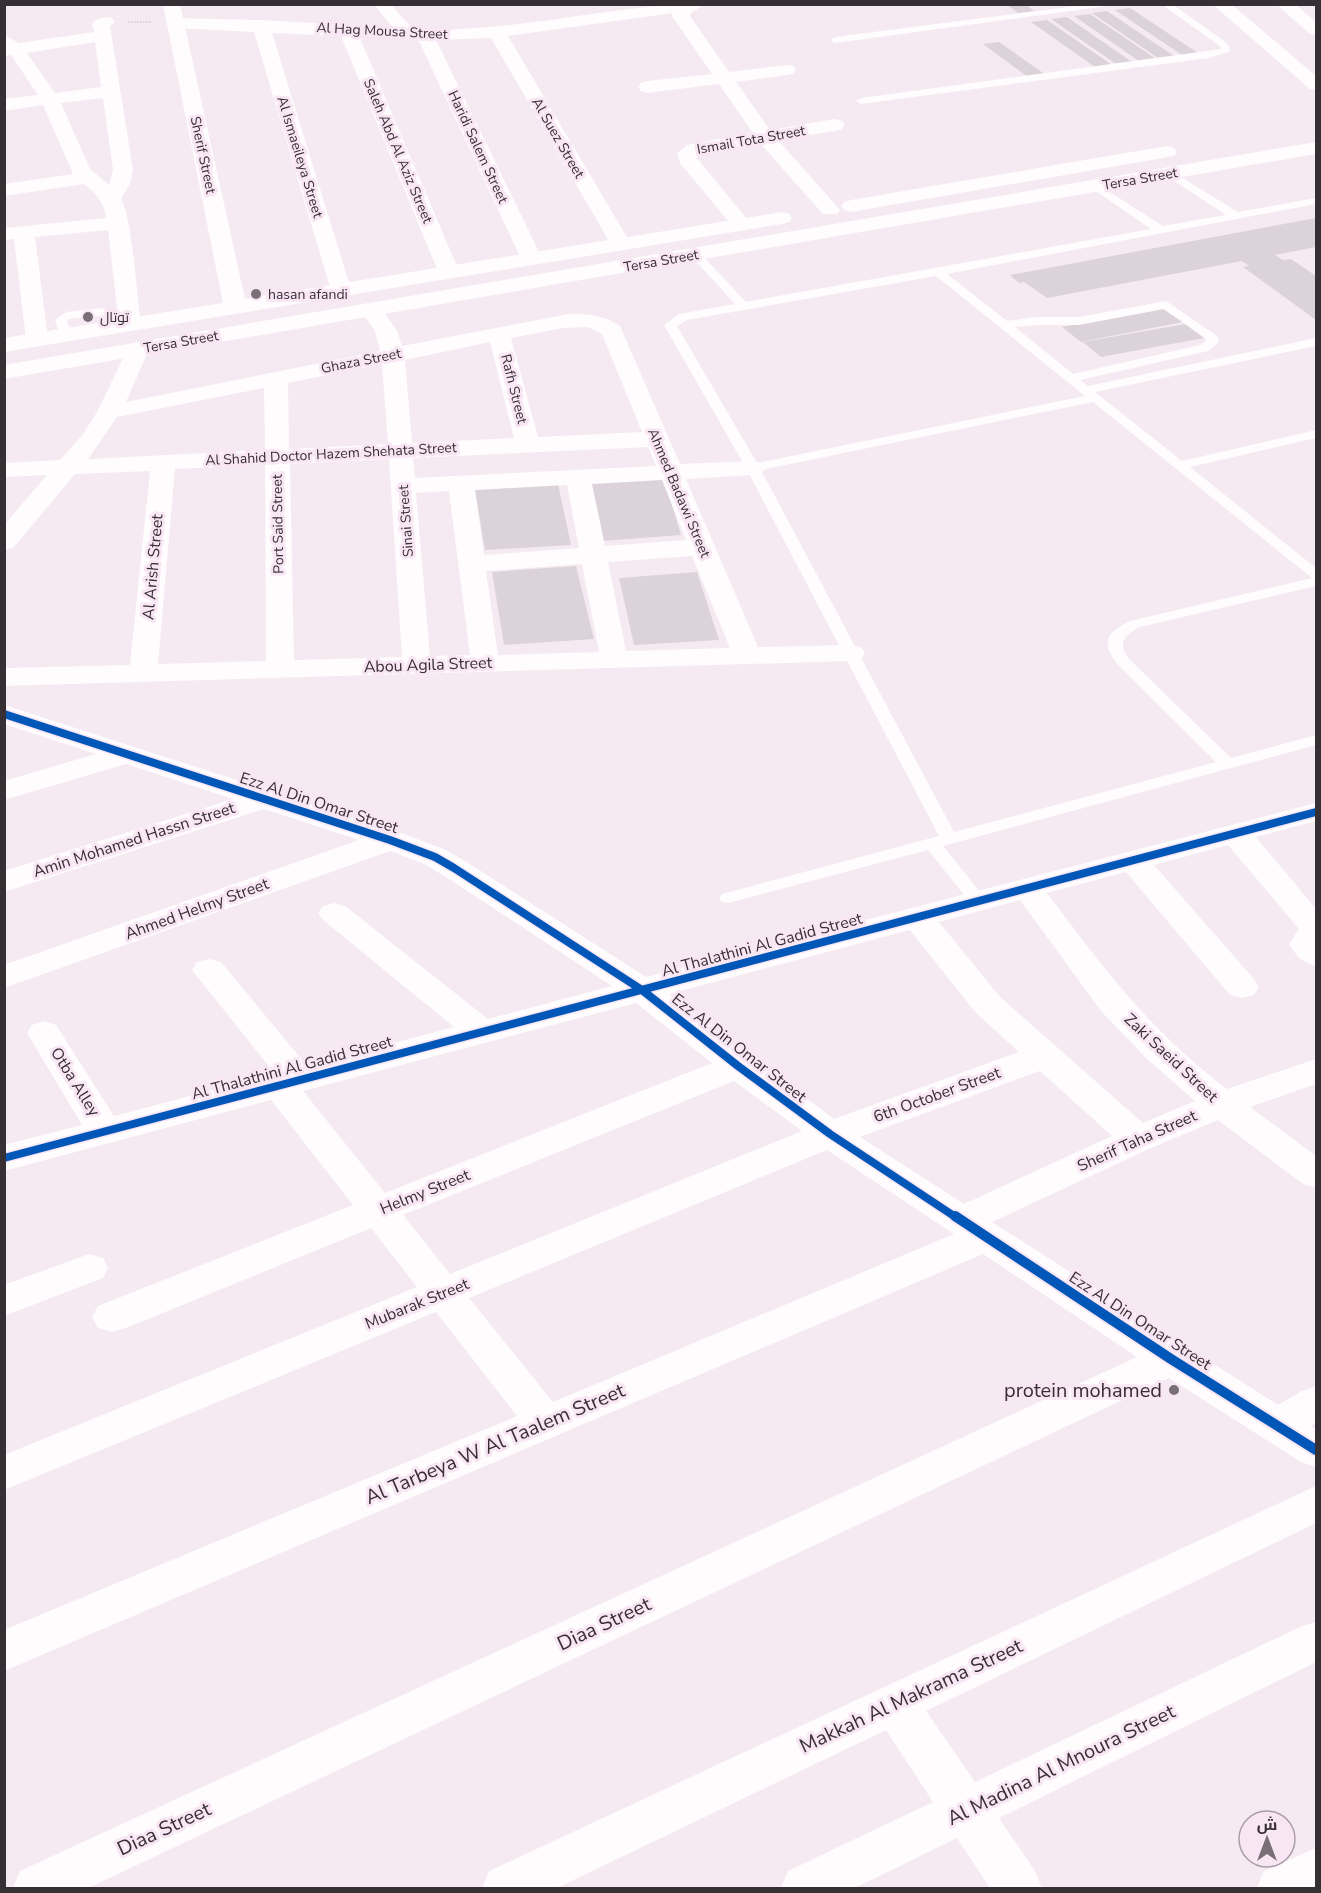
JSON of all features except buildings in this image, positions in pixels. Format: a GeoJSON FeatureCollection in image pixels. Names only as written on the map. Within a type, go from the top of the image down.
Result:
{"type":"FeatureCollection","features":[{"type":"Feature","properties":{"kind":"street"},"geometry":{"type":"LineString","coordinates":[[382,4],[396,22],[420,35]]}},
{"type":"Feature","properties":{"kind":"street"},"geometry":{"type":"LineString","coordinates":[[1220,4],[1317,85]]}},
{"type":"Feature","properties":{"kind":"street"},"geometry":{"type":"LineString","coordinates":[[1284,4],[1317,30]]}},
{"type":"Feature","properties":{"kind":"street"},"geometry":{"type":"LineString","coordinates":[[695,5],[683,10],[681,16],[765,137],[830,210]]}},
{"type":"Feature","properties":{"kind":"street","name":"Al Hag Mousa Street"},"geometry":{"type":"LineString","coordinates":[[173,14],[261,25],[420,35],[497,32],[695,5]]}},
{"type":"Feature","properties":{"kind":"street","name":"Sherif Street"},"geometry":{"type":"LineString","coordinates":[[173,14],[235,306]]}},
{"type":"Feature","properties":{"kind":"street","name":"Al Ismaeileya Street"},"geometry":{"type":"LineString","coordinates":[[261,25],[340,289]]}},
{"type":"Feature","properties":{"kind":"street"},"geometry":{"type":"LineString","coordinates":[[111,198],[120,184],[123,170],[104,29],[8,47],[50,99],[79,169],[111,198],[118,214],[130,324]]}},
{"type":"Feature","properties":{"kind":"street","name":"Saleh Abd Al Aziz Street"},"geometry":{"type":"LineString","coordinates":[[348,31],[448,271]]}},
{"type":"Feature","properties":{"kind":"street","name":"Al Suez Street"},"geometry":{"type":"LineString","coordinates":[[497,32],[620,244]]}},
{"type":"Feature","properties":{"kind":"street","name":"Haridi Salem Street"},"geometry":{"type":"LineString","coordinates":[[420,35],[531,258]]}},
{"type":"Feature","properties":{"kind":"street"},"geometry":{"type":"LineString","coordinates":[[646,87],[787,69]]}},
{"type":"Feature","properties":{"kind":"street"},"geometry":{"type":"LineString","coordinates":[[4,105],[111,91]]}},
{"type":"Feature","properties":{"kind":"street","name":"Ismail Tota Street"},"geometry":{"type":"LineString","coordinates":[[741,224],[686,155],[694,149],[835,125]]}},
{"type":"Feature","properties":{"kind":"street"},"geometry":{"type":"LineString","coordinates":[[1270,135],[1317,128]]}},
{"type":"Feature","properties":{"kind":"street","name":"Tersa Street"},"geometry":{"type":"LineString","coordinates":[[4,345],[830,210],[1040,172],[1190,148]]}},
{"type":"Feature","properties":{"kind":"street","name":"Tersa Street"},"geometry":{"type":"LineString","coordinates":[[4,372],[994,205],[1317,148]]}},
{"type":"Feature","properties":{"kind":"street"},"geometry":{"type":"LineString","coordinates":[[1040,172],[1031,176],[1029,182],[1047,188],[1095,187]]}},
{"type":"Feature","properties":{"kind":"street"},"geometry":{"type":"LineString","coordinates":[[4,190],[87,178]]}},
{"type":"Feature","properties":{"kind":"street"},"geometry":{"type":"LineString","coordinates":[[929,192],[983,194],[993,198],[994,205]]}},
{"type":"Feature","properties":{"kind":"street"},"geometry":{"type":"LineString","coordinates":[[37,339],[14,233],[119,223]]}},
{"type":"Feature","properties":{"kind":"street","name":"Sinai Street"},"geometry":{"type":"LineString","coordinates":[[371,310],[386,331],[393,355],[417,665]]}},
{"type":"Feature","properties":{"kind":"street","name":"Ghaza Street"},"geometry":{"type":"LineString","coordinates":[[109,412],[571,320],[596,322],[612,331]]}},
{"type":"Feature","properties":{"kind":"street","name":"Ahmed Badawi Street"},"geometry":{"type":"LineString","coordinates":[[612,331],[747,655]]}},
{"type":"Feature","properties":{"kind":"street","name":"Rafh Street"},"geometry":{"type":"LineString","coordinates":[[500,334],[528,445]]}},
{"type":"Feature","properties":{"kind":"street"},"geometry":{"type":"LineString","coordinates":[[4,542],[69,467],[109,412],[138,350]]}},
{"type":"Feature","properties":{"kind":"street","name":"Port Said Street"},"geometry":{"type":"LineString","coordinates":[[276,378],[280,669]]}},
{"type":"Feature","properties":{"kind":"street","name":"Al Shahid Doctor Hazem Shehata Street"},"geometry":{"type":"LineString","coordinates":[[4,470],[657,439]]}},
{"type":"Feature","properties":{"kind":"street","name":"Al Arish Street"},"geometry":{"type":"LineString","coordinates":[[143,673],[163,462]]}},
{"type":"Feature","properties":{"kind":"street"},"geometry":{"type":"LineString","coordinates":[[403,486],[753,468]]}},
{"type":"Feature","properties":{"kind":"street"},"geometry":{"type":"LineString","coordinates":[[578,477],[614,659]]}},
{"type":"Feature","properties":{"kind":"street"},"geometry":{"type":"LineString","coordinates":[[461,483],[485,663]]}},
{"type":"Feature","properties":{"kind":"street"},"geometry":{"type":"LineString","coordinates":[[472,564],[702,548]]}},
{"type":"Feature","properties":{"kind":"street","name":"Abou Agila Street"},"geometry":{"type":"LineString","coordinates":[[4,677],[851,652]]}},
{"type":"Feature","properties":{"kind":"street","name":"Ezz Al Din Omar Street"},"geometry":{"type":"LineString","coordinates":[[6,716],[390,840],[435,857],[642,990],[738,1066],[830,1134],[1172,1359],[1317,1449]]}},
{"type":"Feature","properties":{"kind":"street"},"geometry":{"type":"LineString","coordinates":[[4,791],[126,754]]}},
{"type":"Feature","properties":{"kind":"street","name":"Amin Mohamed Hassn Street"},"geometry":{"type":"LineString","coordinates":[[4,882],[264,799]]}},
{"type":"Feature","properties":{"kind":"street","name":"Al Thalathini Al Gadid Street"},"geometry":{"type":"LineString","coordinates":[[4,1158],[1317,812]]}},
{"type":"Feature","properties":{"kind":"street"},"geometry":{"type":"LineString","coordinates":[[1236,834],[1302,891],[1317,929],[1305,944],[1317,955]]}},
{"type":"Feature","properties":{"kind":"street","name":"Ahmed Helmy Street"},"geometry":{"type":"LineString","coordinates":[[4,977],[390,840]]}},
{"type":"Feature","properties":{"kind":"street"},"geometry":{"type":"LineString","coordinates":[[1134,861],[1242,987]]}},
{"type":"Feature","properties":{"kind":"street","name":"Zaki Saeid Street"},"geometry":{"type":"LineString","coordinates":[[1028,889],[1114,1004],[1162,1054],[1222,1104],[1317,1175]]}},
{"type":"Feature","properties":{"kind":"street"},"geometry":{"type":"LineString","coordinates":[[334,913],[482,1032]]}},
{"type":"Feature","properties":{"kind":"street"},"geometry":{"type":"LineString","coordinates":[[918,918],[988,1005],[1138,1139]]}},
{"type":"Feature","properties":{"kind":"street"},"geometry":{"type":"LineString","coordinates":[[209,970],[378,1211],[546,1423]]}},
{"type":"Feature","properties":{"kind":"street","name":"Otba Alley"},"geometry":{"type":"LineString","coordinates":[[44,1033],[105,1132]]}},
{"type":"Feature","properties":{"kind":"street","name":"6th October Street"},"geometry":{"type":"LineString","coordinates":[[830,1134],[1044,1056]]}},
{"type":"Feature","properties":{"kind":"street","name":"Helmy Street"},"geometry":{"type":"LineString","coordinates":[[112,1317],[738,1066]]}},
{"type":"Feature","properties":{"kind":"street","name":"Sherif Taha Street"},"geometry":{"type":"LineString","coordinates":[[973,1229],[1138,1139],[1222,1104],[1317,1071]]}},
{"type":"Feature","properties":{"kind":"street","name":"Mubarak Street"},"geometry":{"type":"LineString","coordinates":[[4,1473],[830,1134]]}},
{"type":"Feature","properties":{"kind":"street","name":"Al Tarbeya W Al Taalem Street"},"geometry":{"type":"LineString","coordinates":[[4,1651],[546,1423],[973,1229]]}},
{"type":"Feature","properties":{"kind":"street"},"geometry":{"type":"LineString","coordinates":[[4,1301],[89,1269]]}},
{"type":"Feature","properties":{"kind":"street","name":"Diaa Street"},"geometry":{"type":"LineString","coordinates":[[37,1888],[1172,1359]]}},
{"type":"Feature","properties":{"kind":"street"},"geometry":{"type":"LineString","coordinates":[[1278,1426],[1317,1402]]}},
{"type":"Feature","properties":{"kind":"street","name":"Makkah Al Makrama Street"},"geometry":{"type":"LineString","coordinates":[[506,1888],[1317,1504]]}},
{"type":"Feature","properties":{"kind":"street","name":"Al Madina Al Mnoura Street"},"geometry":{"type":"LineString","coordinates":[[805,1888],[1317,1641]]}},
{"type":"Feature","properties":{"kind":"street"},"geometry":{"type":"LineString","coordinates":[[895,1704],[1018,1888]]}},
{"type":"Feature","properties":{"kind":"lane"},"geometry":{"type":"LineString","coordinates":[[835,40],[1118,4]]}},
{"type":"Feature","properties":{"kind":"lane"},"geometry":{"type":"LineString","coordinates":[[861,101],[1226,51],[1224,45],[1165,4]]}},
{"type":"Feature","properties":{"kind":"lane"},"geometry":{"type":"LineString","coordinates":[[1170,174],[1236,216]]}},
{"type":"Feature","properties":{"kind":"lane"},"geometry":{"type":"LineString","coordinates":[[1095,187],[1161,230]]}},
{"type":"Feature","properties":{"kind":"lane"},"geometry":{"type":"LineString","coordinates":[[979,902],[941,841],[851,652],[753,468],[670,325],[682,317],[1317,201]]}},
{"type":"Feature","properties":{"kind":"lane"},"geometry":{"type":"LineString","coordinates":[[696,255],[743,306]]}},
{"type":"Feature","properties":{"kind":"lane"},"geometry":{"type":"LineString","coordinates":[[938,272],[1317,575]]}},
{"type":"Feature","properties":{"kind":"lane"},"geometry":{"type":"LineString","coordinates":[[1005,325],[1036,321],[1079,321],[1166,305],[1211,336],[1213,342],[1204,348],[1070,378]]}},
{"type":"Feature","properties":{"kind":"lane"},"geometry":{"type":"LineString","coordinates":[[753,468],[1317,342]]}},
{"type":"Feature","properties":{"kind":"lane"},"geometry":{"type":"LineString","coordinates":[[1180,465],[1317,434]]}},
{"type":"Feature","properties":{"kind":"lane"},"geometry":{"type":"LineString","coordinates":[[1228,764],[1122,661],[1114,650],[1114,640],[1121,631],[1135,624],[1317,582]]}},
{"type":"Feature","properties":{"kind":"lane"},"geometry":{"type":"LineString","coordinates":[[728,898],[1317,740]]}},
{"type":"Feature","properties":{"kind":"path"},"geometry":{"type":"LineString","coordinates":[[104,29],[173,14]]}},
{"type":"Feature","properties":{"kind":"cycle path"},"geometry":{"type":"LineString","coordinates":[[4,714],[390,840],[435,857],[642,990],[738,1066],[830,1134],[1171,1359],[1316,1450]]}},
{"type":"Feature","properties":{"kind":"cycle path"},"geometry":{"type":"LineString","coordinates":[[4,1158],[1316,812]]}},
{"type":"Feature","properties":{"kind":"place","name":"hasan afandi"},"geometry":{"type":"Point","coordinates":[256,294]}},
{"type":"Feature","properties":{"kind":"place","name":"توتال"},"geometry":{"type":"Point","coordinates":[88,317]}},
{"type":"Feature","properties":{"kind":"place","name":"protein mohamed"},"geometry":{"type":"Point","coordinates":[1174,1390]}}]}
